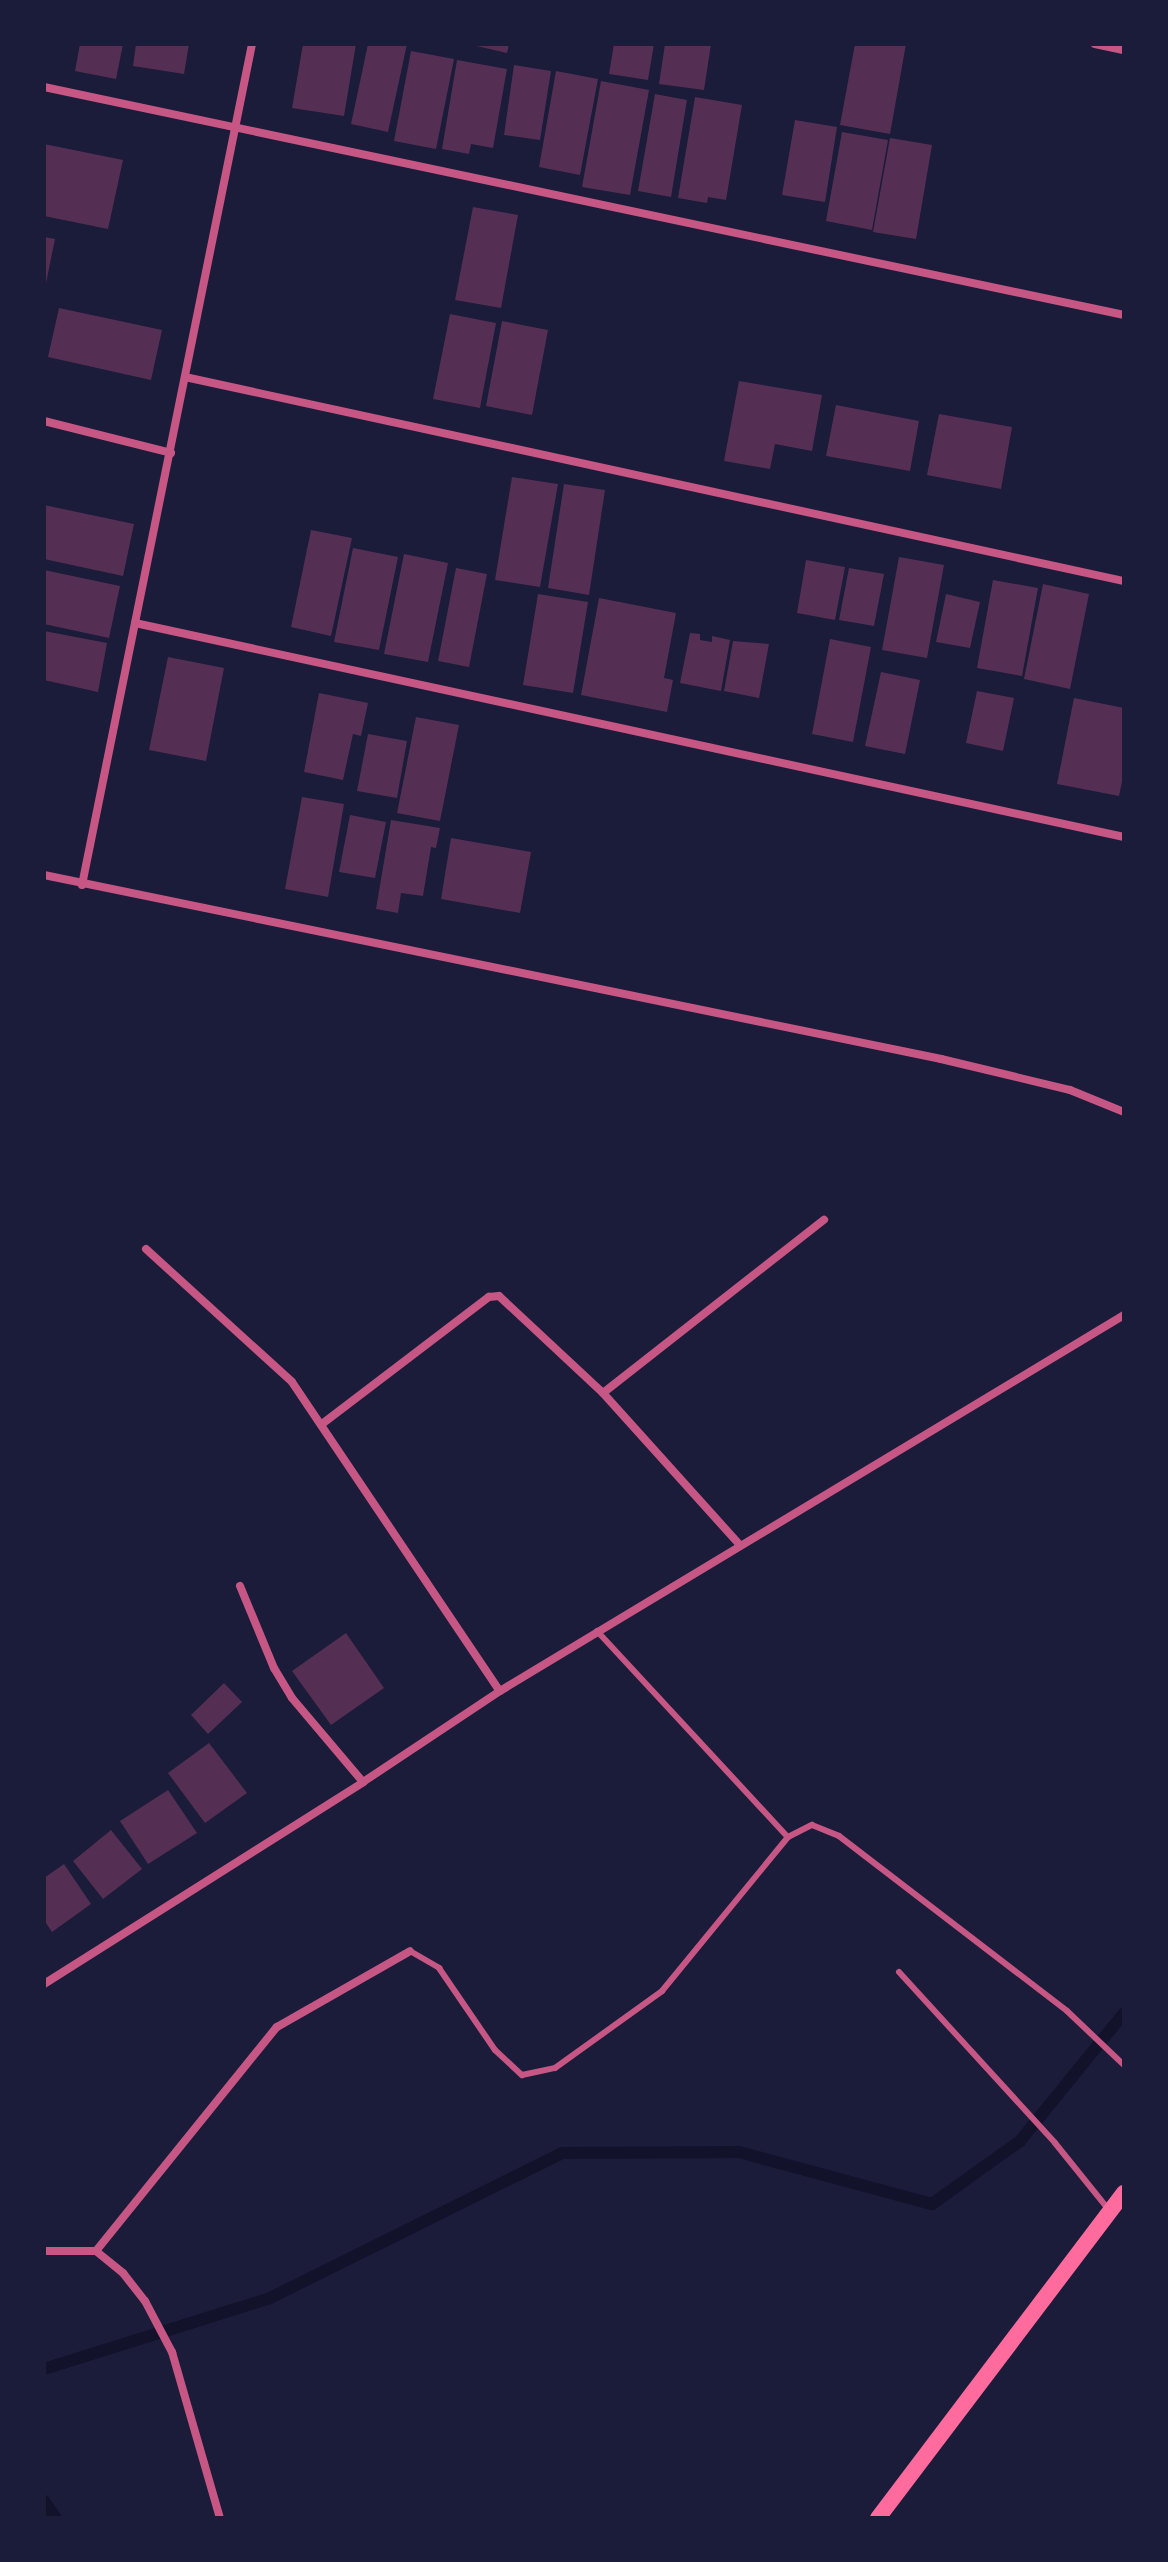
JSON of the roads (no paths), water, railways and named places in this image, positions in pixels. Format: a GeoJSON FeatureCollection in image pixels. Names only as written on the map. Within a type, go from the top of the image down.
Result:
{"type":"FeatureCollection","features":[{"type":"Feature","properties":{"kind":"main road"},"geometry":{"type":"LineString","coordinates":[[878,2518],[1124,2193]]}},
{"type":"Feature","properties":{"kind":"street"},"geometry":{"type":"LineString","coordinates":[[82,885],[252,44]]}},
{"type":"Feature","properties":{"kind":"street"},"geometry":{"type":"LineString","coordinates":[[1095,44],[1124,50]]}},
{"type":"Feature","properties":{"kind":"street"},"geometry":{"type":"LineString","coordinates":[[44,87],[237,125],[1124,315]]}},
{"type":"Feature","properties":{"kind":"street"},"geometry":{"type":"LineString","coordinates":[[185,377],[1124,581]]}},
{"type":"Feature","properties":{"kind":"street"},"geometry":{"type":"LineString","coordinates":[[44,421],[171,453]]}},
{"type":"Feature","properties":{"kind":"street"},"geometry":{"type":"LineString","coordinates":[[135,623],[1124,837]]}},
{"type":"Feature","properties":{"kind":"street"},"geometry":{"type":"LineString","coordinates":[[44,875],[941,1059],[1070,1090],[1124,1112]]}},
{"type":"Feature","properties":{"kind":"street"},"geometry":{"type":"LineString","coordinates":[[603,1393],[824,1220]]}},
{"type":"Feature","properties":{"kind":"street"},"geometry":{"type":"LineString","coordinates":[[146,1249],[292,1382],[500,1691]]}},
{"type":"Feature","properties":{"kind":"street"},"geometry":{"type":"LineString","coordinates":[[322,1424],[489,1297],[499,1296],[603,1393],[739,1544]]}},
{"type":"Feature","properties":{"kind":"street"},"geometry":{"type":"LineString","coordinates":[[44,1984],[363,1782],[500,1691],[739,1544],[1124,1315]]}},
{"type":"Feature","properties":{"kind":"street"},"geometry":{"type":"LineString","coordinates":[[240,1586],[280,1678],[363,1782]]}},
{"type":"Feature","properties":{"kind":"street"},"geometry":{"type":"LineString","coordinates":[[96,2251],[277,2027],[410,1951]]}},
{"type":"Feature","properties":{"kind":"street"},"geometry":{"type":"LineString","coordinates":[[44,2251],[96,2251],[123,2273],[145,2301],[172,2352],[220,2518]]}},
{"type":"Feature","properties":{"kind":"lane"},"geometry":{"type":"LineString","coordinates":[[597,1631],[788,1837]]}},
{"type":"Feature","properties":{"kind":"lane"},"geometry":{"type":"LineString","coordinates":[[410,1951],[439,1968],[495,2050],[522,2075],[555,2068],[662,1991],[788,1837],[812,1825],[839,1836],[1067,2011],[1124,2065]]}},
{"type":"Feature","properties":{"kind":"lane"},"geometry":{"type":"LineString","coordinates":[[899,1972],[1055,2143],[1110,2211]]}},
{"type":"Feature","properties":{"kind":"waterway"},"geometry":{"type":"LineString","coordinates":[[44,2369],[270,2298],[562,2153],[739,2152],[932,2204],[1020,2141],[1124,2013]]}},
{"type":"Feature","properties":{"kind":"waterway"},"geometry":{"type":"LineString","coordinates":[[44,2501],[56,2518]]}}]}
